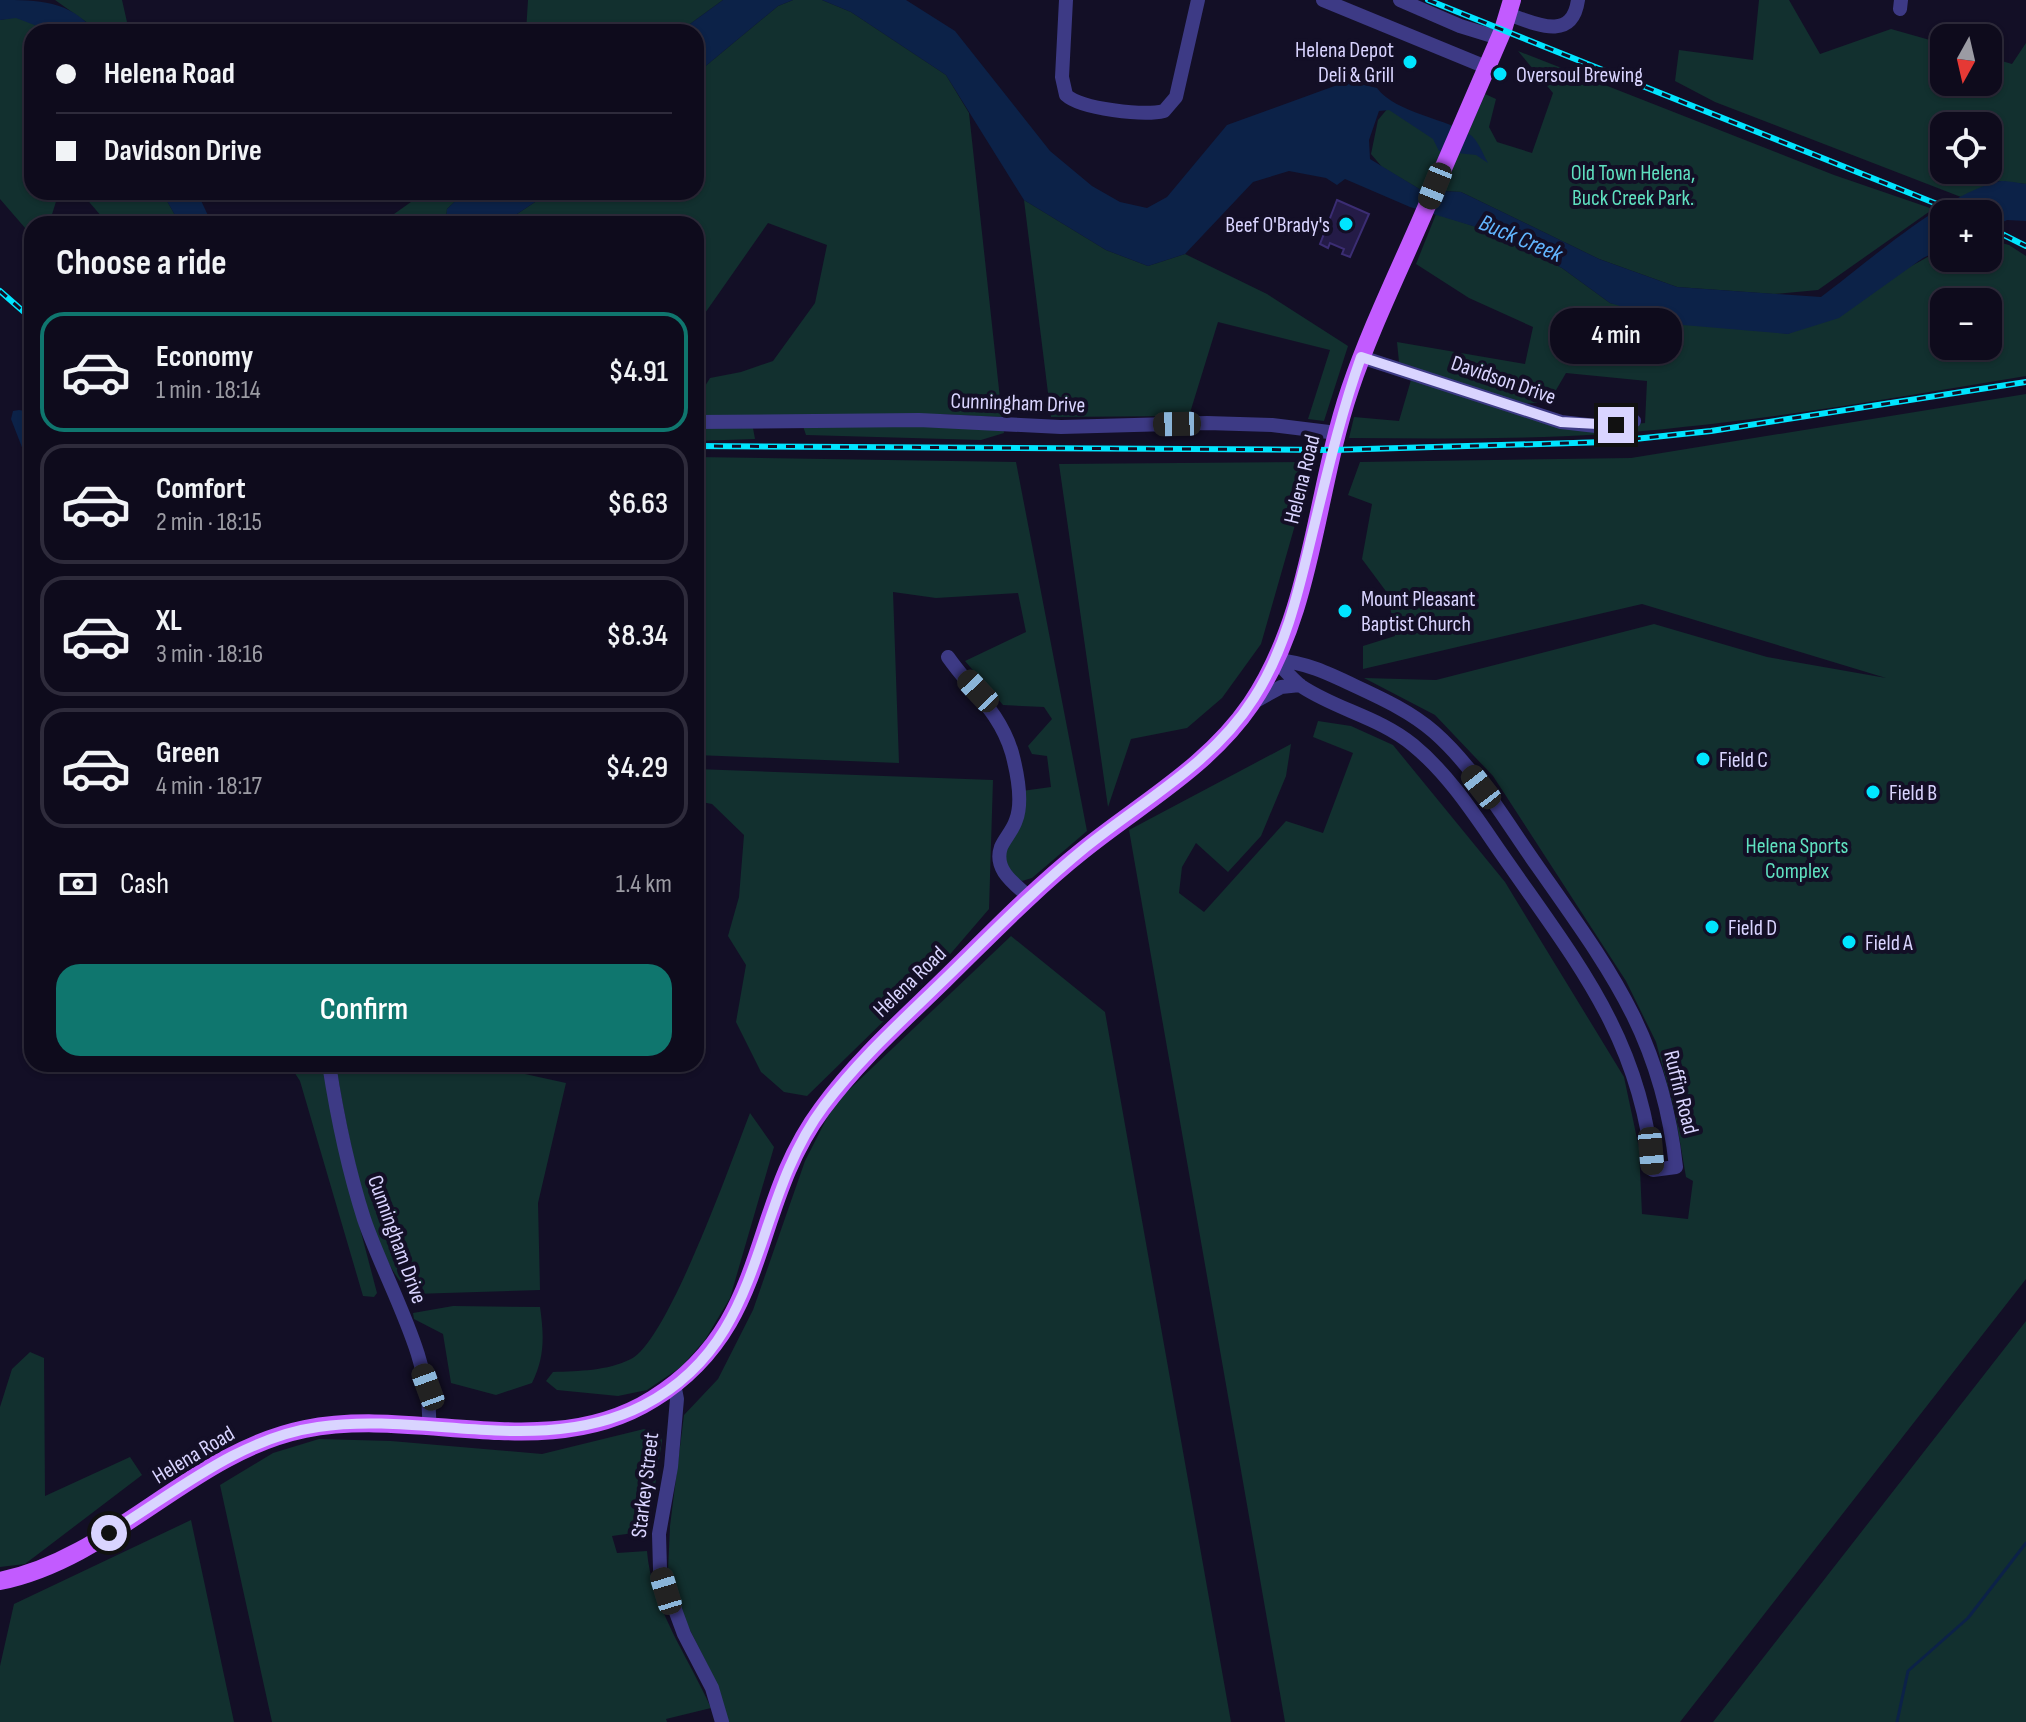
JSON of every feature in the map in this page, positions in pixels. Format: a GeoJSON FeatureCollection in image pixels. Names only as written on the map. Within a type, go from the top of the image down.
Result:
{"type":"FeatureCollection","features":[{"type":"Feature","properties":{"kind":"main road","name":"Helena Road"},"geometry":{"type":"LineString","coordinates":[[0,1581],[62,1561],[216,1466],[269,1438],[310,1428],[350,1424],[508,1432],[576,1427],[621,1415],[644,1405],[702,1361],[731,1321],[747,1289],[789,1165],[820,1112],[871,1052],[1029,897],[1106,831],[1198,763],[1223,740],[1252,703],[1275,660],[1298,593],[1337,433],[1361,357],[1510,7]]}},
{"type":"Feature","properties":{"kind":"street"},"geometry":{"type":"LineString","coordinates":[[1066,0],[1062,77],[1066,95],[1079,104],[1149,113],[1164,111],[1176,97],[1198,0]]}},
{"type":"Feature","properties":{"kind":"street"},"geometry":{"type":"LineString","coordinates":[[1323,0],[1486,67]]}},
{"type":"Feature","properties":{"kind":"street"},"geometry":{"type":"LineString","coordinates":[[1400,0],[1460,26],[1499,38]]}},
{"type":"Feature","properties":{"kind":"street"},"geometry":{"type":"LineString","coordinates":[[1510,7],[1546,26],[1567,24],[1575,14],[1578,0]]}},
{"type":"Feature","properties":{"kind":"street","name":"Davidson Drive"},"geometry":{"type":"LineString","coordinates":[[1361,357],[1561,422],[1596,426],[1634,421]]}},
{"type":"Feature","properties":{"kind":"street","name":"Cunningham Drive"},"geometry":{"type":"LineString","coordinates":[[704,422],[919,420],[1075,427],[1207,423],[1272,425],[1337,433]]}},
{"type":"Feature","properties":{"kind":"street"},"geometry":{"type":"LineString","coordinates":[[948,657],[990,706],[1011,751],[1019,807],[999,859],[1006,876],[1029,897]]}},
{"type":"Feature","properties":{"kind":"street","name":"Ruffin Road"},"geometry":{"type":"LineString","coordinates":[[1275,660],[1303,662],[1395,705],[1432,731],[1461,761],[1603,961],[1631,1007],[1661,1086],[1676,1167],[1653,1170],[1640,1094],[1614,1025],[1584,972],[1452,786],[1423,753],[1391,729],[1300,685],[1275,660]]}},
{"type":"Feature","properties":{"kind":"street"},"geometry":{"type":"LineString","coordinates":[[1252,703],[1281,687],[1300,685]]}},
{"type":"Feature","properties":{"kind":"street","name":"Cunningham Drive"},"geometry":{"type":"LineString","coordinates":[[330,1072],[344,1146],[363,1216],[428,1387],[429,1427]]}},
{"type":"Feature","properties":{"kind":"street","name":"Starkey Street"},"geometry":{"type":"LineString","coordinates":[[674,1384],[677,1399],[671,1467],[659,1534],[660,1569],[684,1634],[712,1688],[722,1722]]}},
{"type":"Feature","properties":{"kind":"green space"},"geometry":{"type":"Polygon","coordinates":[[[55,0],[122,0],[128,24],[89,24],[55,0]]]}},
{"type":"Feature","properties":{"kind":"green space"},"geometry":{"type":"Polygon","coordinates":[[[528,0],[723,0],[690,24],[526,24],[528,0]]]}},
{"type":"Feature","properties":{"kind":"green space"},"geometry":{"type":"Polygon","coordinates":[[[793,0],[822,0],[851,12],[946,75],[969,113],[1002,417],[937,414],[704,417],[704,388],[710,378],[773,361],[815,303],[827,245],[768,223],[704,315],[704,216],[514,216],[538,200],[704,200],[704,67],[778,6],[793,0]]]}},
{"type":"Feature","properties":{"kind":"green space"},"geometry":{"type":"Polygon","coordinates":[[[1759,0],[1789,0],[1820,54],[1891,29],[1930,40],[1930,96],[2002,96],[2002,61],[2012,64],[2026,43],[2026,184],[2002,181],[2002,112],[1930,112],[1930,184],[1991,184],[1961,197],[1715,102],[1675,81],[1679,50],[1753,60],[1759,0]]]}},
{"type":"Feature","properties":{"kind":"green space"},"geometry":{"type":"Polygon","coordinates":[[[16,17],[33,24],[24,24],[24,200],[56,200],[52,216],[24,216],[24,227],[0,199],[0,20],[16,17]]]}},
{"type":"Feature","properties":{"kind":"green space","name":"Old Town Helena, Buck Creek Park."},"geometry":{"type":"Polygon","coordinates":[[[1518,51],[1834,175],[1930,208],[1930,211],[1818,290],[1774,294],[1677,287],[1599,259],[1461,192],[1421,190],[1382,167],[1371,154],[1378,120],[1388,108],[1469,131],[1485,94],[1496,99],[1489,127],[1497,142],[1532,153],[1553,93],[1518,51]]]}},
{"type":"Feature","properties":{"kind":"green space"},"geometry":{"type":"Polygon","coordinates":[[[87,200],[166,200],[176,216],[101,216],[87,200]]]}},
{"type":"Feature","properties":{"kind":"green space"},"geometry":{"type":"Polygon","coordinates":[[[414,200],[457,200],[447,209],[447,216],[391,216],[414,200]]]}},
{"type":"Feature","properties":{"kind":"green space"},"geometry":{"type":"Polygon","coordinates":[[[1024,200],[1106,250],[1148,266],[1185,254],[1267,294],[1348,346],[1324,421],[1308,419],[1330,350],[1218,322],[1189,416],[1051,417],[1024,200]]]}},
{"type":"Feature","properties":{"kind":"green space"},"geometry":{"type":"Polygon","coordinates":[[[1436,214],[1486,230],[1562,268],[1610,303],[1788,334],[1930,256],[1930,272],[2002,272],[2002,243],[2026,256],[2026,376],[1812,411],[1641,431],[1516,438],[1349,438],[1354,417],[1399,421],[1411,380],[1584,429],[1645,423],[1647,381],[1566,373],[1549,402],[1519,404],[1399,362],[1397,342],[1525,364],[1533,327],[1469,298],[1416,264],[1436,214]]]}},
{"type":"Feature","properties":{"kind":"green space","name":"Helena Sports Complex"},"geometry":{"type":"Polygon","coordinates":[[[2026,394],[2026,1279],[1680,1722],[1285,1722],[1129,830],[1291,744],[1286,776],[1261,836],[1228,872],[1196,843],[1182,867],[1179,893],[1204,912],[1286,821],[1323,833],[1353,753],[1313,737],[1318,721],[1351,726],[1393,745],[1505,882],[1624,1077],[1639,1148],[1642,1214],[1688,1219],[1693,1181],[1686,1177],[1675,1113],[1656,1042],[1626,981],[1493,776],[1435,715],[1364,678],[1436,680],[1654,624],[1767,657],[1886,678],[1642,604],[1363,669],[1363,646],[1395,636],[1388,594],[1362,559],[1372,504],[1348,495],[1360,462],[1631,458],[2026,394]]]}},
{"type":"Feature","properties":{"kind":"green space"},"geometry":{"type":"Polygon","coordinates":[[[803,426],[1003,427],[1004,433],[981,440],[806,435],[803,426]]]}},
{"type":"Feature","properties":{"kind":"green space"},"geometry":{"type":"Polygon","coordinates":[[[704,428],[753,428],[755,439],[704,441],[704,428]]]}},
{"type":"Feature","properties":{"kind":"green space"},"geometry":{"type":"Polygon","coordinates":[[[704,457],[1016,462],[1087,831],[1032,878],[1022,881],[1005,869],[1004,857],[1022,791],[1051,787],[1047,756],[1032,754],[1028,746],[1052,719],[1044,707],[1003,705],[965,661],[1026,632],[1018,593],[936,598],[893,592],[899,763],[704,755],[704,457]]]}},
{"type":"Feature","properties":{"kind":"green space"},"geometry":{"type":"Polygon","coordinates":[[[1313,462],[1261,644],[1222,698],[1187,728],[1131,739],[1108,807],[1059,464],[1313,462]]]}},
{"type":"Feature","properties":{"kind":"green space"},"geometry":{"type":"Polygon","coordinates":[[[704,769],[993,780],[989,909],[940,966],[807,1096],[784,1092],[761,1072],[736,1022],[746,965],[728,936],[739,897],[744,835],[712,804],[704,802],[704,769]]]}},
{"type":"Feature","properties":{"kind":"green space"},"geometry":{"type":"Polygon","coordinates":[[[1011,936],[1105,1012],[1231,1722],[727,1722],[719,1688],[680,1610],[668,1571],[670,1526],[684,1415],[718,1379],[753,1310],[805,1161],[834,1104],[1011,936]]]}},
{"type":"Feature","properties":{"kind":"green space"},"geometry":{"type":"Polygon","coordinates":[[[294,1072],[324,1072],[337,1141],[377,1293],[374,1297],[363,1296],[300,1081],[294,1072]]]}},
{"type":"Feature","properties":{"kind":"green space"},"geometry":{"type":"Polygon","coordinates":[[[337,1072],[516,1072],[566,1083],[538,1203],[540,1290],[413,1294],[398,1278],[372,1222],[345,1118],[337,1072]]]}},
{"type":"Feature","properties":{"kind":"green space"},"geometry":{"type":"Polygon","coordinates":[[[750,1113],[774,1147],[730,1298],[705,1340],[681,1367],[647,1390],[618,1396],[557,1390],[546,1381],[553,1372],[612,1366],[631,1359],[646,1345],[663,1319],[698,1246],[750,1113]]]}},
{"type":"Feature","properties":{"kind":"green space"},"geometry":{"type":"Polygon","coordinates":[[[453,1306],[540,1307],[542,1346],[532,1383],[496,1395],[451,1383],[443,1334],[414,1319],[413,1313],[453,1306]]]}},
{"type":"Feature","properties":{"kind":"green space"},"geometry":{"type":"Polygon","coordinates":[[[2026,1321],[2026,1722],[1713,1722],[2026,1321]]]}},
{"type":"Feature","properties":{"kind":"green space"},"geometry":{"type":"Polygon","coordinates":[[[30,1352],[44,1358],[45,1496],[130,1457],[142,1475],[25,1564],[0,1567],[0,1407],[12,1369],[30,1352]]]}},
{"type":"Feature","properties":{"kind":"green space"},"geometry":{"type":"Polygon","coordinates":[[[644,1429],[660,1433],[662,1441],[648,1531],[612,1536],[617,1553],[647,1551],[663,1612],[711,1708],[666,1719],[667,1722],[272,1722],[220,1485],[273,1453],[319,1439],[391,1441],[542,1454],[644,1429]]]}},
{"type":"Feature","properties":{"kind":"green space"},"geometry":{"type":"Polygon","coordinates":[[[191,1520],[234,1722],[0,1722],[0,1666],[14,1604],[191,1520]]]}},
{"type":"Feature","properties":{"kind":"water"},"geometry":{"type":"Polygon","coordinates":[[[0,0],[27,0],[64,8],[88,24],[32,24],[16,18],[0,20],[0,0]]]}},
{"type":"Feature","properties":{"kind":"water"},"geometry":{"type":"Polygon","coordinates":[[[723,0],[793,0],[778,6],[704,67],[704,24],[690,24],[723,0]]]}},
{"type":"Feature","properties":{"kind":"water","name":"Buck Creek"},"geometry":{"type":"Polygon","coordinates":[[[822,0],[906,0],[955,31],[1050,151],[1092,186],[1120,202],[1147,208],[1167,197],[1227,125],[1362,76],[1360,84],[1377,88],[1396,104],[1472,136],[1488,163],[1476,155],[1439,151],[1433,139],[1389,110],[1379,111],[1369,140],[1370,159],[1421,190],[1461,192],[1599,259],[1677,287],[1821,297],[1930,215],[1930,255],[1839,318],[1788,334],[1683,325],[1610,303],[1562,268],[1486,230],[1410,207],[1345,179],[1337,185],[1326,178],[1289,171],[1253,182],[1185,254],[1148,266],[1106,250],[1024,200],[946,75],[851,12],[822,0]]]}},
{"type":"Feature","properties":{"kind":"water"},"geometry":{"type":"Polygon","coordinates":[[[2002,181],[2026,184],[2026,221],[2002,222],[2002,200],[1955,200],[1991,184],[2002,184],[2002,181]]]}},
{"type":"Feature","properties":{"kind":"water"},"geometry":{"type":"Polygon","coordinates":[[[166,200],[201,200],[208,216],[176,216],[166,200]]]}},
{"type":"Feature","properties":{"kind":"water"},"geometry":{"type":"Polygon","coordinates":[[[457,200],[538,200],[514,216],[447,216],[447,209],[457,200]]]}},
{"type":"Feature","properties":{"kind":"water"},"geometry":{"type":"Polygon","coordinates":[[[13,411],[24,411],[24,452],[11,419],[13,411]]]}},
{"type":"Feature","properties":{"kind":"building","name":"Beef O'Brady's"},"geometry":{"type":"Polygon","coordinates":[[[1337,200],[1369,214],[1350,257],[1342,254],[1344,249],[1330,243],[1328,248],[1320,244],[1337,200]]]}},
{"type":"Feature","properties":{"kind":"waterway"},"geometry":{"type":"LineString","coordinates":[[1897,1722],[1908,1671],[1968,1618],[2026,1543]]}},
{"type":"Feature","properties":{"kind":"railway"},"geometry":{"type":"LineString","coordinates":[[1428,0],[1930,201]]}},
{"type":"Feature","properties":{"kind":"railway"},"geometry":{"type":"LineString","coordinates":[[2002,234],[2026,246]]}},
{"type":"Feature","properties":{"kind":"railway"},"geometry":{"type":"LineString","coordinates":[[0,291],[24,312]]}},
{"type":"Feature","properties":{"kind":"railway"},"geometry":{"type":"LineString","coordinates":[[704,446],[1333,450],[1606,442],[1711,431],[2026,382]]}},
{"type":"Feature","properties":{"kind":"place","name":"Helena Depot Deli & Grill"},"geometry":{"type":"Point","coordinates":[1410,62]}},
{"type":"Feature","properties":{"kind":"place","name":"Oversoul Brewing"},"geometry":{"type":"Point","coordinates":[1500,74]}},
{"type":"Feature","properties":{"kind":"place","name":"Beef O'Brady's"},"geometry":{"type":"Point","coordinates":[1346,224]}},
{"type":"Feature","properties":{"kind":"place","name":"Mount Pleasant Baptist Church"},"geometry":{"type":"Point","coordinates":[1345,611]}},
{"type":"Feature","properties":{"kind":"place","name":"Field C"},"geometry":{"type":"Point","coordinates":[1703,759]}},
{"type":"Feature","properties":{"kind":"place","name":"Field B"},"geometry":{"type":"Point","coordinates":[1873,792]}},
{"type":"Feature","properties":{"kind":"place","name":"Field D"},"geometry":{"type":"Point","coordinates":[1712,927]}},
{"type":"Feature","properties":{"kind":"place","name":"Field A"},"geometry":{"type":"Point","coordinates":[1849,942]}},
{"type":"Feature","properties":{"kind":"route"},"geometry":{"type":"LineString","coordinates":[[109,1533],[238,1453],[286,1433],[350,1424],[508,1432],[556,1429],[621,1415],[659,1396],[702,1361],[731,1321],[747,1289],[789,1165],[814,1119],[838,1088],[1029,897],[1106,831],[1198,763],[1223,740],[1252,703],[1284,638],[1347,396],[1361,357],[1561,422],[1616,425]]}}]}
